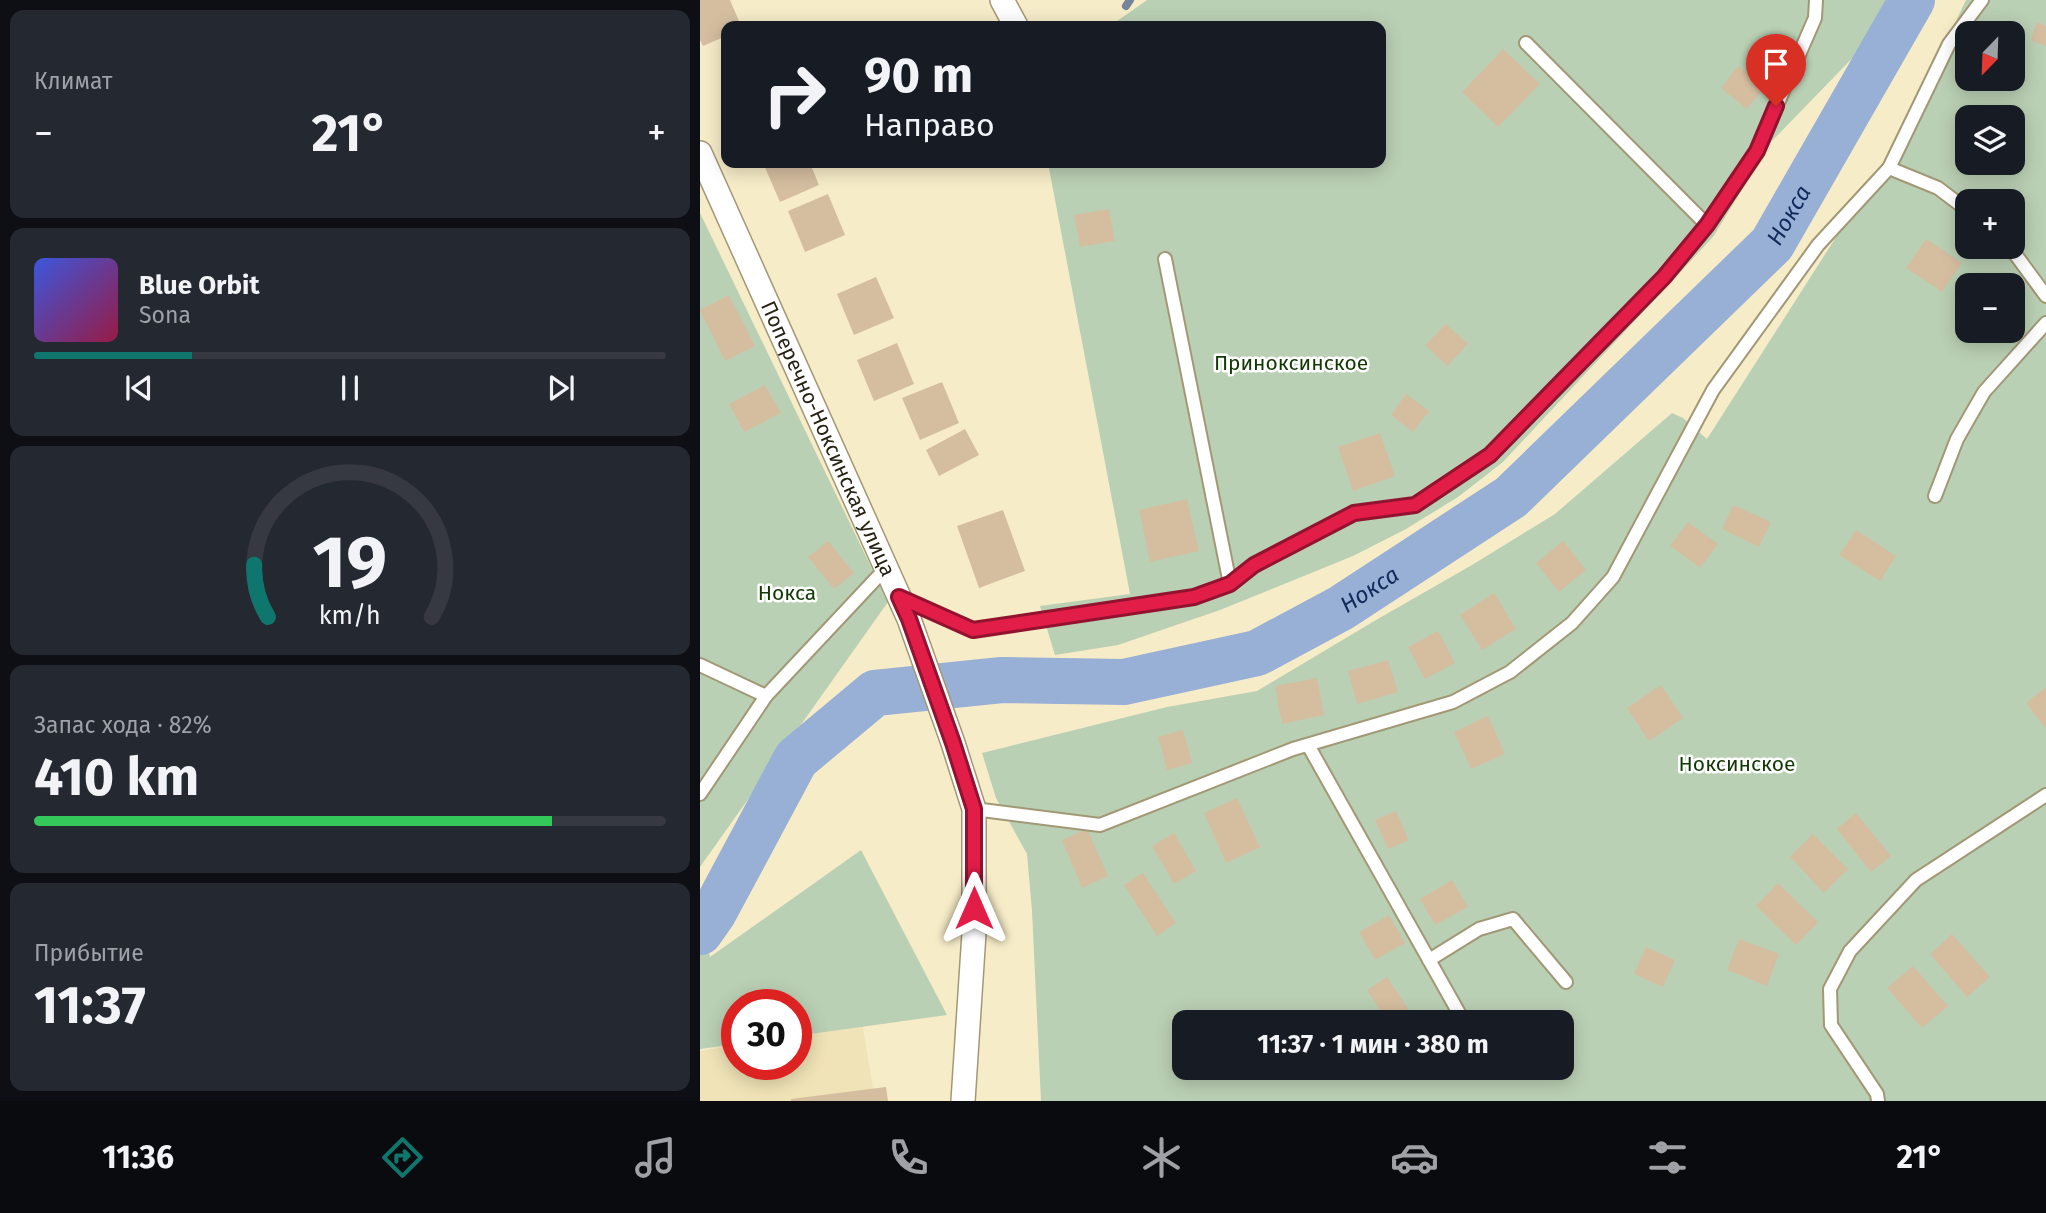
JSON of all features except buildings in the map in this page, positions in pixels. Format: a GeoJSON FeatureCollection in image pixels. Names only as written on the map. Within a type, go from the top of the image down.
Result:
{"type":"FeatureCollection","features":[{"type":"Feature","properties":{"kind":"street"},"geometry":{"type":"LineString","coordinates":[[1002,0],[1013,21]]}},
{"type":"Feature","properties":{"kind":"street","name":"Поперечно-Ноксинская улица"},"geometry":{"type":"LineString","coordinates":[[700,153],[909,619],[974,809],[974,933],[962,1101]]}},
{"type":"Feature","properties":{"kind":"lane"},"geometry":{"type":"LineString","coordinates":[[899,597],[973,630],[1194,597],[1230,584],[1254,565],[1354,513],[1415,505],[1490,455],[1664,277],[1707,225],[1757,151],[1815,18],[1816,0]]}},
{"type":"Feature","properties":{"kind":"lane"},"geometry":{"type":"LineString","coordinates":[[974,809],[1101,825],[1293,750],[1453,702],[1510,672],[1572,623],[1613,576],[1713,390],[1818,245],[1889,168],[1949,44],[1982,0]]}},
{"type":"Feature","properties":{"kind":"lane"},"geometry":{"type":"LineString","coordinates":[[1525,43],[1707,225]]}},
{"type":"Feature","properties":{"kind":"lane"},"geometry":{"type":"LineString","coordinates":[[1889,168],[1938,188],[1955,201]]}},
{"type":"Feature","properties":{"kind":"lane"},"geometry":{"type":"LineString","coordinates":[[1165,259],[1230,584]]}},
{"type":"Feature","properties":{"kind":"lane"},"geometry":{"type":"LineString","coordinates":[[2019,259],[2046,296]]}},
{"type":"Feature","properties":{"kind":"lane"},"geometry":{"type":"LineString","coordinates":[[1935,496],[1957,439],[1984,392],[2046,323]]}},
{"type":"Feature","properties":{"kind":"lane"},"geometry":{"type":"LineString","coordinates":[[700,794],[766,696],[886,568]]}},
{"type":"Feature","properties":{"kind":"lane"},"geometry":{"type":"LineString","coordinates":[[700,665],[766,696]]}},
{"type":"Feature","properties":{"kind":"lane"},"geometry":{"type":"LineString","coordinates":[[1308,745],[1457,1010]]}},
{"type":"Feature","properties":{"kind":"lane"},"geometry":{"type":"LineString","coordinates":[[1878,1101],[1877,1094],[1831,1025],[1830,989],[1850,951],[1916,880],[2046,795]]}},
{"type":"Feature","properties":{"kind":"lane"},"geometry":{"type":"LineString","coordinates":[[1429,960],[1479,929],[1513,919],[1566,982]]}},
{"type":"Feature","properties":{"kind":"shaded area"},"geometry":{"type":"Polygon","coordinates":[[[862,1022],[875,1101],[700,1101],[700,1051],[721,1048],[721,1080],[812,1080],[812,1031],[862,1022]]]}},
{"type":"Feature","properties":{"kind":"green space","name":"Приноксинское"},"geometry":{"type":"Polygon","coordinates":[[[1147,0],[1889,0],[1869,41],[1771,142],[1713,237],[1503,462],[1458,497],[1406,529],[1353,556],[1220,610],[1118,645],[1055,655],[1040,606],[1130,594],[1049,168],[1386,168],[1386,21],[1117,21],[1147,0]]]}},
{"type":"Feature","properties":{"kind":"green space","name":"Ноксинское"},"geometry":{"type":"Polygon","coordinates":[[[1966,0],[2046,0],[2046,1101],[1041,1101],[1027,854],[996,798],[982,753],[1167,707],[1257,691],[1555,514],[1672,413],[1683,418],[1707,439],[1884,162],[1955,23],[1955,91],[2025,91],[2025,21],[1956,21],[1966,0]]]}},
{"type":"Feature","properties":{"kind":"green space","name":"Нокса"},"geometry":{"type":"Polygon","coordinates":[[[700,213],[888,602],[700,867],[700,213]]]}},
{"type":"Feature","properties":{"kind":"green space"},"geometry":{"type":"Polygon","coordinates":[[[861,850],[947,1015],[812,1034],[812,989],[721,989],[721,1046],[700,1049],[701,902],[710,957],[861,850]]]}},
{"type":"Feature","properties":{"kind":"waterway"},"geometry":{"type":"LineString","coordinates":[[1126,6],[1130,0]]}},
{"type":"Feature","properties":{"kind":"waterway","name":"Нокса"},"geometry":{"type":"LineString","coordinates":[[700,932],[714,912],[796,759],[875,693],[1002,680],[1124,682],[1257,653],[1341,608],[1511,497],[1772,244],[1912,0]]}},
{"type":"Feature","properties":{"kind":"route"},"geometry":{"type":"LineString","coordinates":[[974,908],[974,809],[953,743],[899,597],[973,630],[1194,597],[1230,584],[1254,565],[1354,513],[1415,505],[1490,455],[1664,277],[1707,225],[1757,151],[1776,106]]}}]}
